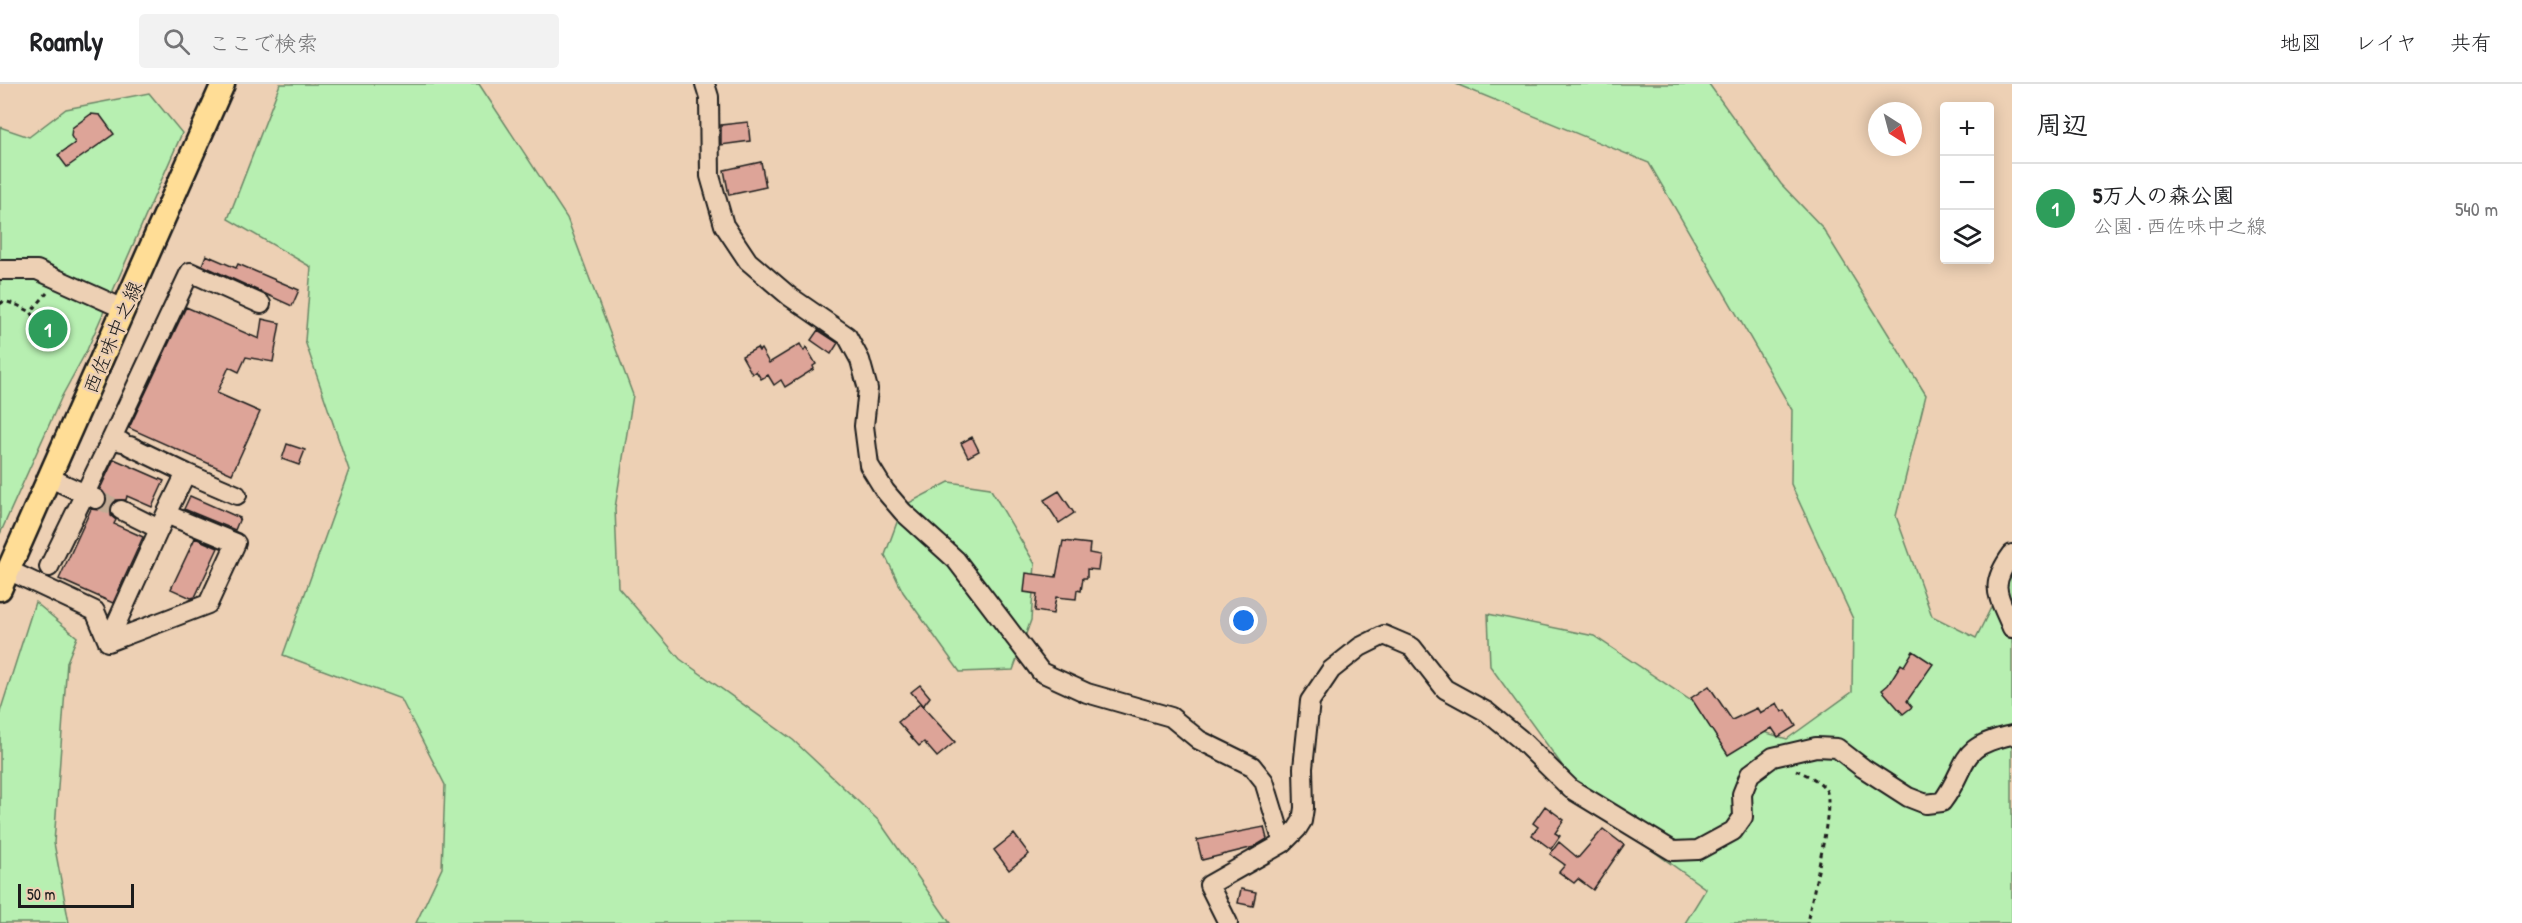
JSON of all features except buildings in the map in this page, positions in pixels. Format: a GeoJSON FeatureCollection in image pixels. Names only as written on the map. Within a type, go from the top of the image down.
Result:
{"type":"FeatureCollection","features":[{"type":"Feature","properties":{"kind":"main road","name":"西佐味中之線"},"geometry":{"type":"LineString","coordinates":[[4,580],[223,84]]}},
{"type":"Feature","properties":{"kind":"street"},"geometry":{"type":"LineString","coordinates":[[705,84],[709,97],[710,176],[724,225],[748,261],[789,296],[847,336],[860,360],[868,389],[864,426],[869,465],[885,491],[903,512],[956,560],[1041,672],[1087,693],[1171,717],[1199,740],[1252,766],[1264,781],[1283,843]]}},
{"type":"Feature","properties":{"kind":"street"},"geometry":{"type":"LineString","coordinates":[[0,270],[37,270],[124,309]]}},
{"type":"Feature","properties":{"kind":"street"},"geometry":{"type":"LineString","coordinates":[[49,567],[121,442],[190,272],[261,304]]}},
{"type":"Feature","properties":{"kind":"street"},"geometry":{"type":"LineString","coordinates":[[121,442],[237,495]]}},
{"type":"Feature","properties":{"kind":"street"},"geometry":{"type":"LineString","coordinates":[[108,642],[186,473]]}},
{"type":"Feature","properties":{"kind":"street"},"geometry":{"type":"LineString","coordinates":[[48,477],[90,496]]}},
{"type":"Feature","properties":{"kind":"street"},"geometry":{"type":"LineString","coordinates":[[108,642],[208,604],[236,543],[121,510]]}},
{"type":"Feature","properties":{"kind":"street"},"geometry":{"type":"LineString","coordinates":[[2012,554],[2001,570],[1996,589],[2012,628]]}},
{"type":"Feature","properties":{"kind":"street"},"geometry":{"type":"LineString","coordinates":[[4,580],[95,610],[108,642]]}},
{"type":"Feature","properties":{"kind":"street"},"geometry":{"type":"LineString","coordinates":[[1227,923],[1209,885],[1283,843],[1302,821],[1303,768],[1310,701],[1331,670],[1360,647],[1384,635],[1412,647],[1446,689],[1487,712],[1520,739],[1571,789],[1673,850],[1698,850],[1733,831],[1743,817],[1742,794],[1750,774],[1773,757],[1816,747],[1837,748],[1887,784],[1926,804],[1942,802],[1954,785],[1962,763],[1972,748],[1993,739],[2012,735]]}},
{"type":"Feature","properties":{"kind":"path"},"geometry":{"type":"LineString","coordinates":[[31,312],[51,288]]}},
{"type":"Feature","properties":{"kind":"path"},"geometry":{"type":"LineString","coordinates":[[0,304],[4,302],[17,304],[31,312],[39,324]]}},
{"type":"Feature","properties":{"kind":"path"},"geometry":{"type":"LineString","coordinates":[[1773,757],[1822,784],[1828,793],[1827,822],[1807,923]]}},
{"type":"Feature","properties":{"kind":"green space"},"geometry":{"type":"Polygon","coordinates":[[[280,84],[479,84],[567,218],[633,395],[615,508],[618,587],[680,659],[793,740],[879,821],[950,923],[416,923],[442,868],[445,785],[401,699],[283,655],[349,470],[305,341],[311,267],[228,219],[280,84]]]}},
{"type":"Feature","properties":{"kind":"green space"},"geometry":{"type":"Polygon","coordinates":[[[1456,84],[1709,84],[1781,184],[1822,227],[1926,395],[1896,516],[1932,616],[1976,638],[2012,565],[2012,923],[1685,923],[1706,889],[1593,808],[1490,666],[1488,614],[1594,636],[1717,718],[1787,739],[1852,692],[1853,619],[1791,484],[1792,410],[1649,163],[1456,84]]]}},
{"type":"Feature","properties":{"kind":"green space"},"geometry":{"type":"Polygon","coordinates":[[[149,93],[182,133],[87,350],[62,396],[0,534],[0,127],[29,137],[66,109],[149,93]]]}},
{"type":"Feature","properties":{"kind":"green space"},"geometry":{"type":"Polygon","coordinates":[[[949,482],[990,488],[1035,564],[1031,620],[1013,670],[960,672],[903,592],[885,555],[903,506],[949,482]]]}},
{"type":"Feature","properties":{"kind":"green space"},"geometry":{"type":"Polygon","coordinates":[[[35,602],[77,637],[67,662],[54,843],[69,923],[0,923],[0,712],[35,602]]]}},
{"type":"Feature","properties":{"kind":"tunnel"},"geometry":{"type":"LineString","coordinates":[[96,499],[121,510]]}},
{"type":"Feature","properties":{"kind":"place","name":"5万人の森公園"},"geometry":{"type":"Point","coordinates":[48,329]}}]}
